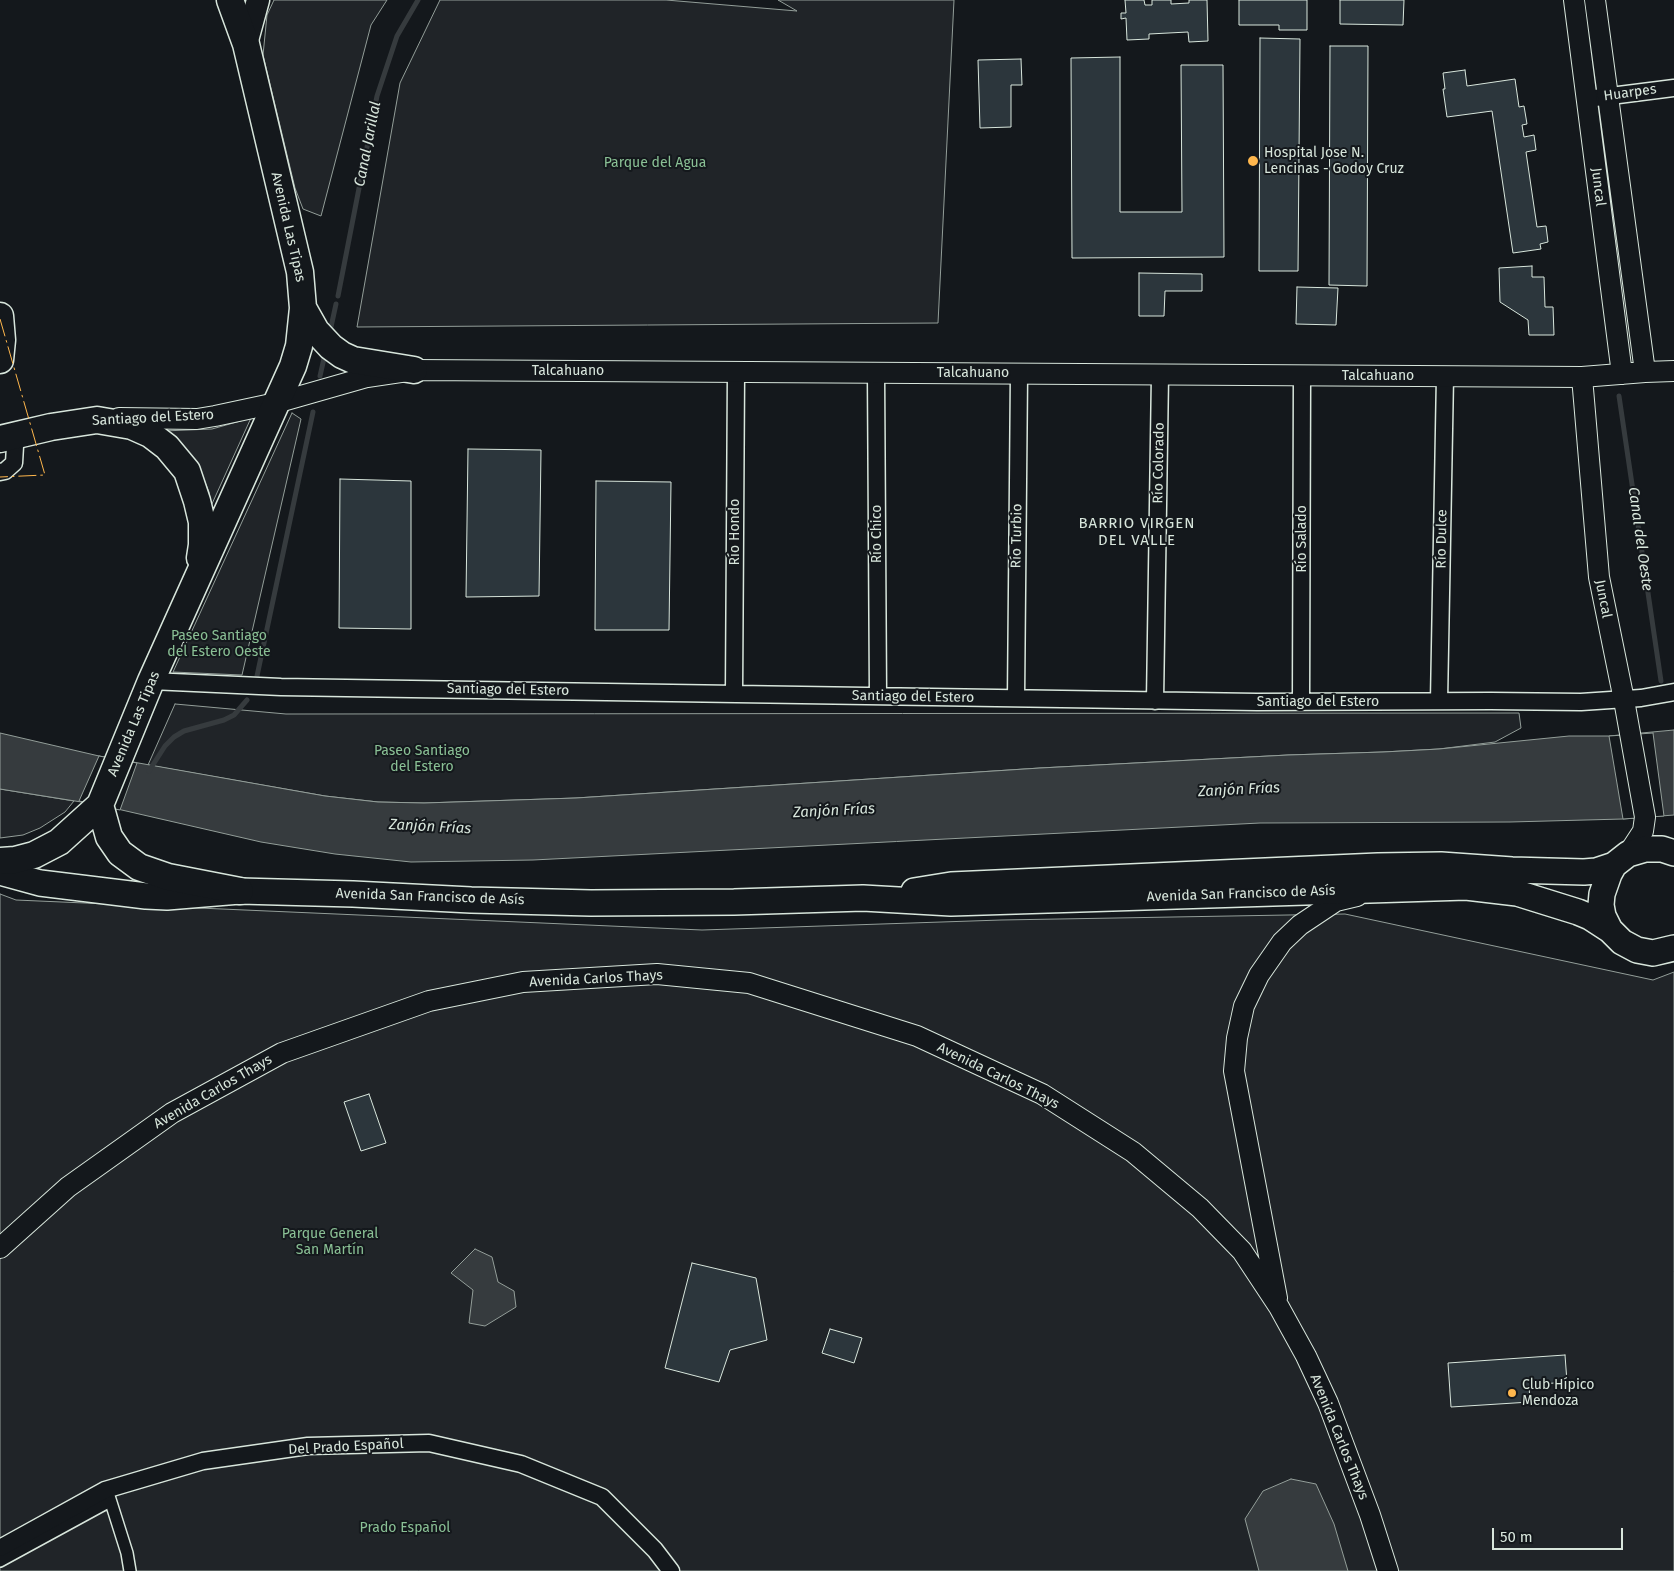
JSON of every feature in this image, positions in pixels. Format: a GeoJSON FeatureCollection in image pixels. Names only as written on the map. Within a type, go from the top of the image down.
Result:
{"type":"FeatureCollection","features":[{"type":"Feature","properties":{"kind":"highway","name":"Avenida Las Tipas"},"geometry":{"type":"LineString","coordinates":[[100,805],[151,681],[293,366],[299,346],[303,308],[300,272],[246,44],[230,0]]}},
{"type":"Feature","properties":{"kind":"highway"},"geometry":{"type":"LineString","coordinates":[[303,308],[316,332],[342,355],[353,360],[414,370]]}},
{"type":"Feature","properties":{"kind":"highway"},"geometry":{"type":"LineString","coordinates":[[0,316],[2,340],[0,360]]}},
{"type":"Feature","properties":{"kind":"highway","name":"Avenida Las Tipas"},"geometry":{"type":"LineString","coordinates":[[97,420],[132,426],[150,434],[167,447],[187,471],[197,501],[203,533],[193,588]]}},
{"type":"Feature","properties":{"kind":"highway","name":"Santiago del Estero"},"geometry":{"type":"LineString","coordinates":[[6,437],[51,427],[97,420]]}},
{"type":"Feature","properties":{"kind":"highway"},"geometry":{"type":"LineString","coordinates":[[0,861],[34,855],[59,842],[100,805],[109,837],[120,853],[139,867],[168,877],[240,891]]}},
{"type":"Feature","properties":{"kind":"main road"},"geometry":{"type":"LineString","coordinates":[[246,44],[258,0]]}},
{"type":"Feature","properties":{"kind":"main road","name":"Avenida San Francisco de Asís"},"geometry":{"type":"LineString","coordinates":[[863,898],[951,885],[1441,865],[1512,870],[1584,872],[1596,871],[1645,849],[1662,849],[1674,852]]}},
{"type":"Feature","properties":{"kind":"main road"},"geometry":{"type":"LineString","coordinates":[[1610,930],[1603,916],[1602,894],[1604,884],[1621,860]]}},
{"type":"Feature","properties":{"kind":"main road","name":"Avenida San Francisco de Asís"},"geometry":{"type":"LineString","coordinates":[[0,872],[40,883],[146,896],[240,891],[591,903],[734,902],[863,898],[951,903],[1466,887],[1517,893],[1578,912],[1590,917],[1610,930],[1622,942],[1637,950],[1653,953],[1674,948]]}},
{"type":"Feature","properties":{"kind":"street","name":"Juncal"},"geometry":{"type":"LineString","coordinates":[[1574,0],[1622,374]]}},
{"type":"Feature","properties":{"kind":"street","name":"Juncal"},"geometry":{"type":"LineString","coordinates":[[1594,0],[1645,372]]}},
{"type":"Feature","properties":{"kind":"street","name":"Huarpes"},"geometry":{"type":"LineString","coordinates":[[1587,99],[1674,88]]}},
{"type":"Feature","properties":{"kind":"street","name":"Talcahuano"},"geometry":{"type":"LineString","coordinates":[[276,403],[367,377],[414,370],[1582,377],[1645,372],[1674,372]]}},
{"type":"Feature","properties":{"kind":"street","name":"Río Hondo"},"geometry":{"type":"LineString","coordinates":[[734,693],[736,372]]}},
{"type":"Feature","properties":{"kind":"street","name":"Río Chico"},"geometry":{"type":"LineString","coordinates":[[876,372],[878,696]]}},
{"type":"Feature","properties":{"kind":"street","name":"Río Turbio"},"geometry":{"type":"LineString","coordinates":[[1016,698],[1019,374]]}},
{"type":"Feature","properties":{"kind":"street","name":"Río Colorado"},"geometry":{"type":"LineString","coordinates":[[1154,700],[1160,374]]}},
{"type":"Feature","properties":{"kind":"street","name":"Río Salado"},"geometry":{"type":"LineString","coordinates":[[1301,702],[1302,376]]}},
{"type":"Feature","properties":{"kind":"street","name":"Río Dulce"},"geometry":{"type":"LineString","coordinates":[[1439,701],[1445,376]]}},
{"type":"Feature","properties":{"kind":"street","name":"Juncal"},"geometry":{"type":"LineString","coordinates":[[1582,377],[1599,577],[1624,700],[1644,817],[1643,831],[1621,860]]}},
{"type":"Feature","properties":{"kind":"street","name":"Santiago del Estero"},"geometry":{"type":"LineString","coordinates":[[97,420],[196,418],[276,403]]}},
{"type":"Feature","properties":{"kind":"street"},"geometry":{"type":"LineString","coordinates":[[0,472],[5,471],[14,462],[16,446],[6,437]]}},
{"type":"Feature","properties":{"kind":"street","name":"Santiago del Estero"},"geometry":{"type":"LineString","coordinates":[[151,681],[281,687],[1301,702],[1581,702],[1624,700],[1674,692]]}},
{"type":"Feature","properties":{"kind":"street","name":"Juncal"},"geometry":{"type":"LineString","coordinates":[[1644,817],[1654,831],[1674,852]]}},
{"type":"Feature","properties":{"kind":"street","name":"Avenida Carlos Thays"},"geometry":{"type":"LineString","coordinates":[[1279,1307],[1234,1072],[1236,1038],[1244,1006],[1259,975],[1282,942],[1300,925],[1336,901],[1380,889]]}},
{"type":"Feature","properties":{"kind":"street","name":"Avenida Carlos Thays"},"geometry":{"type":"LineString","coordinates":[[0,1248],[68,1187],[172,1113],[282,1053],[429,1001],[523,982],[657,974],[749,983],[917,1036],[1042,1094],[1133,1152],[1200,1208],[1242,1251],[1279,1307],[1306,1356],[1328,1403],[1370,1515],[1388,1571]]}},
{"type":"Feature","properties":{"kind":"street","name":"Del Prado Español"},"geometry":{"type":"LineString","coordinates":[[0,1548],[108,1495],[203,1461],[308,1446],[429,1443],[521,1464],[602,1497],[655,1550],[671,1571]]}},
{"type":"Feature","properties":{"kind":"street"},"geometry":{"type":"LineString","coordinates":[[0,1561],[108,1495],[127,1553],[130,1571]]}},
{"type":"Feature","properties":{"kind":"green space"},"geometry":{"type":"Polygon","coordinates":[[[274,0],[387,0],[371,25],[321,216],[303,209],[295,188],[263,55],[267,15],[274,0]]]}},
{"type":"Feature","properties":{"kind":"green space","name":"Parque del Agua"},"geometry":{"type":"Polygon","coordinates":[[[440,0],[666,0],[797,11],[778,0],[954,0],[938,323],[357,327],[400,83],[440,0]]]}},
{"type":"Feature","properties":{"kind":"green space","name":"Paseo Santiago del Estero Oeste"},"geometry":{"type":"Polygon","coordinates":[[[292,413],[301,419],[242,675],[173,672],[292,413]]]}},
{"type":"Feature","properties":{"kind":"green space"},"geometry":{"type":"Polygon","coordinates":[[[251,418],[211,506],[209,492],[202,475],[163,431],[212,429],[251,418]]]}},
{"type":"Feature","properties":{"kind":"green space","name":"Paseo Santiago del Estero"},"geometry":{"type":"Polygon","coordinates":[[[175,704],[286,714],[1519,713],[1521,728],[1495,742],[1439,749],[1040,768],[576,798],[424,803],[378,802],[325,796],[148,765],[175,704]]]}},
{"type":"Feature","properties":{"kind":"green space"},"geometry":{"type":"Polygon","coordinates":[[[0,789],[74,801],[65,812],[40,828],[23,835],[0,838],[0,789]]]}},
{"type":"Feature","properties":{"kind":"green space","name":"Parque General San Martín"},"geometry":{"type":"Polygon","coordinates":[[[0,894],[16,900],[702,930],[1001,920],[1345,914],[1653,980],[1674,972],[1674,1571],[0,1571],[0,894]]]}},
{"type":"Feature","properties":{"kind":"water","name":"Zanjón Frías"},"geometry":{"type":"Polygon","coordinates":[[[1674,730],[1674,815],[1623,819],[1510,822],[1260,823],[533,860],[411,862],[335,854],[261,842],[100,805],[0,789],[0,733],[99,756],[325,796],[378,802],[424,803],[576,798],[1040,768],[1439,749],[1569,736],[1609,736],[1674,730]]]}},
{"type":"Feature","properties":{"kind":"water"},"geometry":{"type":"Polygon","coordinates":[[[475,1249],[492,1257],[498,1282],[514,1291],[516,1307],[485,1326],[469,1323],[473,1290],[451,1273],[475,1249]]]}},
{"type":"Feature","properties":{"kind":"water"},"geometry":{"type":"Polygon","coordinates":[[[1291,1479],[1316,1484],[1334,1524],[1348,1571],[1259,1571],[1245,1519],[1263,1491],[1291,1479]]]}},
{"type":"Feature","properties":{"kind":"pier"},"geometry":{"type":"Polygon","coordinates":[[[1653,733],[1664,816],[1623,819],[1609,736],[1653,733]]]}},
{"type":"Feature","properties":{"kind":"pier"},"geometry":{"type":"Polygon","coordinates":[[[99,756],[137,763],[120,810],[79,801],[99,756]]]}},
{"type":"Feature","properties":{"kind":"building"},"geometry":{"type":"Polygon","coordinates":[[[1125,0],[1144,0],[1145,5],[1152,5],[1152,0],[1171,0],[1171,4],[1189,3],[1189,0],[1207,0],[1208,41],[1189,42],[1188,32],[1149,34],[1149,39],[1127,40],[1126,18],[1121,19],[1121,13],[1126,13],[1125,0]]]}},
{"type":"Feature","properties":{"kind":"building"},"geometry":{"type":"Polygon","coordinates":[[[1239,0],[1307,0],[1307,30],[1279,30],[1279,25],[1239,25],[1239,0]]]}},
{"type":"Feature","properties":{"kind":"building"},"geometry":{"type":"Polygon","coordinates":[[[1340,0],[1404,0],[1403,25],[1340,24],[1340,0]]]}},
{"type":"Feature","properties":{"kind":"building"},"geometry":{"type":"Polygon","coordinates":[[[1260,38],[1300,39],[1298,271],[1259,271],[1260,38]]]}},
{"type":"Feature","properties":{"kind":"building"},"geometry":{"type":"Polygon","coordinates":[[[1330,46],[1368,46],[1367,286],[1329,285],[1330,46]]]}},
{"type":"Feature","properties":{"kind":"building"},"geometry":{"type":"Polygon","coordinates":[[[1120,57],[1120,212],[1182,212],[1181,65],[1223,65],[1224,257],[1072,258],[1071,58],[1120,57]]]}},
{"type":"Feature","properties":{"kind":"building"},"geometry":{"type":"Polygon","coordinates":[[[1021,59],[1022,85],[1011,85],[1011,127],[980,128],[978,60],[1021,59]]]}},
{"type":"Feature","properties":{"kind":"building"},"geometry":{"type":"Polygon","coordinates":[[[1465,70],[1467,86],[1515,79],[1519,107],[1524,106],[1527,124],[1522,125],[1524,137],[1534,135],[1536,150],[1526,152],[1537,227],[1546,226],[1548,242],[1540,244],[1541,249],[1513,253],[1492,111],[1447,117],[1443,73],[1465,70]]]}},
{"type":"Feature","properties":{"kind":"building"},"geometry":{"type":"Polygon","coordinates":[[[1532,266],[1532,277],[1544,277],[1545,307],[1553,307],[1554,335],[1529,335],[1528,320],[1500,302],[1499,268],[1532,266]]]}},
{"type":"Feature","properties":{"kind":"building"},"geometry":{"type":"Polygon","coordinates":[[[1139,273],[1202,274],[1202,291],[1165,291],[1164,316],[1139,316],[1139,273]]]}},
{"type":"Feature","properties":{"kind":"building"},"geometry":{"type":"Polygon","coordinates":[[[1297,287],[1338,288],[1336,325],[1296,324],[1297,287]]]}},
{"type":"Feature","properties":{"kind":"building"},"geometry":{"type":"Polygon","coordinates":[[[468,449],[541,450],[539,596],[466,597],[468,449]]]}},
{"type":"Feature","properties":{"kind":"building"},"geometry":{"type":"Polygon","coordinates":[[[340,479],[411,481],[411,629],[339,628],[340,479]]]}},
{"type":"Feature","properties":{"kind":"building"},"geometry":{"type":"Polygon","coordinates":[[[596,481],[671,482],[669,630],[595,630],[596,481]]]}},
{"type":"Feature","properties":{"kind":"building"},"geometry":{"type":"Polygon","coordinates":[[[369,1094],[386,1143],[361,1151],[344,1102],[369,1094]]]}},
{"type":"Feature","properties":{"kind":"building"},"geometry":{"type":"Polygon","coordinates":[[[692,1263],[756,1278],[767,1340],[730,1350],[719,1382],[665,1368],[692,1263]]]}},
{"type":"Feature","properties":{"kind":"building"},"geometry":{"type":"Polygon","coordinates":[[[830,1329],[862,1338],[854,1363],[822,1353],[830,1329]]]}},
{"type":"Feature","properties":{"kind":"building"},"geometry":{"type":"Polygon","coordinates":[[[1565,1355],[1567,1382],[1529,1385],[1530,1402],[1451,1407],[1448,1363],[1565,1355]]]}},
{"type":"Feature","properties":{"kind":"waterway","name":"Canal Jarillal"},"geometry":{"type":"LineString","coordinates":[[338,296],[377,96],[397,36],[418,0]]}},
{"type":"Feature","properties":{"kind":"waterway","name":"Canal Jarillal"},"geometry":{"type":"LineString","coordinates":[[331,327],[336,304]]}},
{"type":"Feature","properties":{"kind":"waterway","name":"Canal Jarillal"},"geometry":{"type":"LineString","coordinates":[[320,376],[325,354]]}},
{"type":"Feature","properties":{"kind":"waterway","name":"Canal del Oeste"},"geometry":{"type":"LineString","coordinates":[[1619,396],[1661,681]]}},
{"type":"Feature","properties":{"kind":"waterway"},"geometry":{"type":"LineString","coordinates":[[257,676],[313,412]]}},
{"type":"Feature","properties":{"kind":"waterway"},"geometry":{"type":"LineString","coordinates":[[149,771],[165,746],[174,737],[184,731],[224,720],[234,715],[247,700]]}},
{"type":"Feature","properties":{"kind":"power"},"geometry":{"type":"LineString","coordinates":[[0,319],[45,475],[0,477]]}},
{"type":"Feature","properties":{"kind":"place","name":"Hospital Jose N. Lencinas - Godoy Cruz"},"geometry":{"type":"Point","coordinates":[1253,161]}},
{"type":"Feature","properties":{"kind":"place","name":"Club Hípico Mendoza"},"geometry":{"type":"Point","coordinates":[1512,1393]}},
{"type":"Feature","properties":{"kind":"district","name":"BARRIO VIRGEN DEL VALLE"},"geometry":{"type":"Point","coordinates":[1137,532]}},
{"type":"Feature","properties":{"kind":"park label","name":"Prado Español"},"geometry":{"type":"Point","coordinates":[405,1528]}}]}
